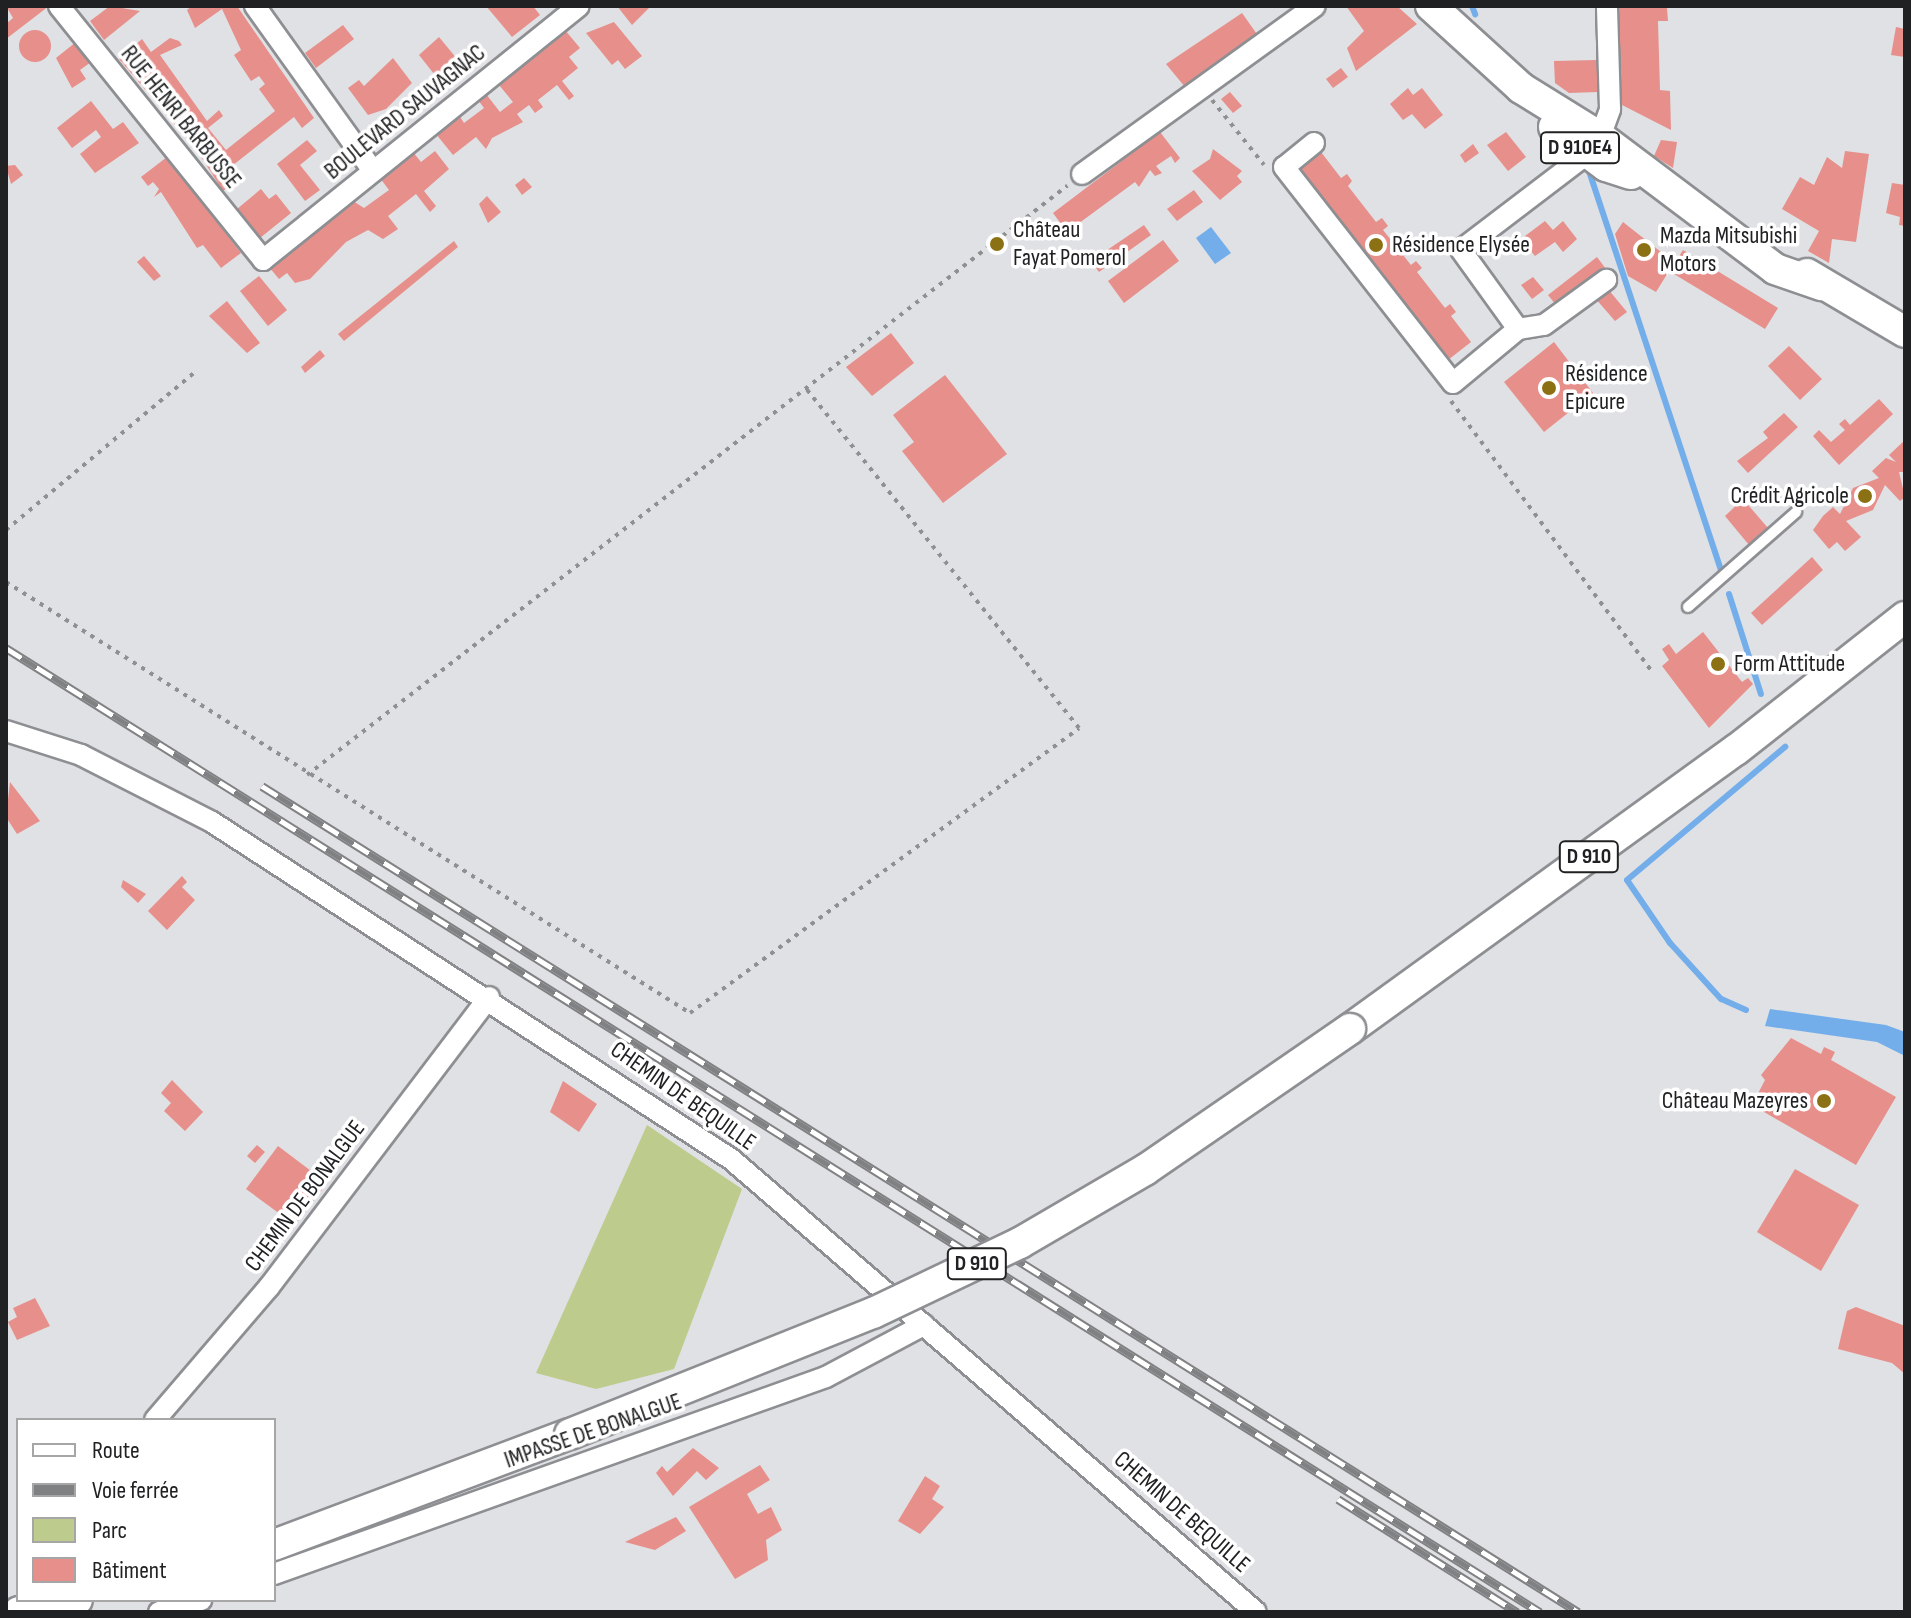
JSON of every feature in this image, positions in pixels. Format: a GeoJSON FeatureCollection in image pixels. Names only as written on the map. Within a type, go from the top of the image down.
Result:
{"type":"FeatureCollection","features":[{"type":"Feature","properties":{"kind":"main road","name":"D 910E4"},"geometry":{"type":"LineString","coordinates":[[1415,6],[1458,33]]}},
{"type":"Feature","properties":{"kind":"main road","name":"D 910E4"},"geometry":{"type":"LineString","coordinates":[[1431,6],[1521,88],[1595,146],[1698,210],[1775,269],[1821,285],[1905,332]]}},
{"type":"Feature","properties":{"kind":"main road","name":"D 910E4"},"geometry":{"type":"LineString","coordinates":[[1863,310],[1905,347]]}},
{"type":"Feature","properties":{"kind":"main road","name":"D 910"},"geometry":{"type":"LineString","coordinates":[[1825,681],[1905,603]]}},
{"type":"Feature","properties":{"kind":"main road","name":"D 910"},"geometry":{"type":"LineString","coordinates":[[276,1544],[570,1434],[873,1313],[1020,1243],[1145,1170],[1350,1029],[1825,681],[1905,617]]}},
{"type":"Feature","properties":{"kind":"main road"},"geometry":{"type":"LineString","coordinates":[[19,1612],[67,1602]]}},
{"type":"Feature","properties":{"kind":"street","name":"RUE HENRI BARBUSSE"},"geometry":{"type":"LineString","coordinates":[[59,6],[263,260]]}},
{"type":"Feature","properties":{"kind":"street"},"geometry":{"type":"LineString","coordinates":[[255,6],[373,171]]}},
{"type":"Feature","properties":{"kind":"street","name":"BOULEVARD SAUVAGNAC"},"geometry":{"type":"LineString","coordinates":[[263,260],[579,6]]}},
{"type":"Feature","properties":{"kind":"street"},"geometry":{"type":"LineString","coordinates":[[1082,174],[1315,6]]}},
{"type":"Feature","properties":{"kind":"street"},"geometry":{"type":"LineString","coordinates":[[1518,329],[1461,250],[1595,146],[1610,109],[1607,6]]}},
{"type":"Feature","properties":{"kind":"street"},"geometry":{"type":"LineString","coordinates":[[1314,143],[1284,167],[1453,383],[1518,329],[1544,325],[1606,280]]}},
{"type":"Feature","properties":{"kind":"street","name":"CHEMIN DE BEQUILLE"},"geometry":{"type":"LineString","coordinates":[[6,731],[138,780],[489,997],[731,1159],[1256,1612]]}},
{"type":"Feature","properties":{"kind":"street","name":"CHEMIN DE BONALGUE"},"geometry":{"type":"LineString","coordinates":[[157,1418],[269,1287],[489,997]]}},
{"type":"Feature","properties":{"kind":"street","name":"IMPASSE DE BONALGUE"},"geometry":{"type":"LineString","coordinates":[[276,1573],[826,1377],[924,1325]]}},
{"type":"Feature","properties":{"kind":"street"},"geometry":{"type":"LineString","coordinates":[[159,1612],[194,1602]]}},
{"type":"Feature","properties":{"kind":"lane"},"geometry":{"type":"LineString","coordinates":[[1688,607],[1796,512]]}},
{"type":"Feature","properties":{"kind":"path"},"geometry":{"type":"LineString","coordinates":[[307,775],[1082,174]]}},
{"type":"Feature","properties":{"kind":"path"},"geometry":{"type":"LineString","coordinates":[[6,530],[195,372]]}},
{"type":"Feature","properties":{"kind":"path"},"geometry":{"type":"LineString","coordinates":[[6,582],[307,775],[690,1013],[1079,728],[806,388]]}},
{"type":"Feature","properties":{"kind":"green space"},"geometry":{"type":"Polygon","coordinates":[[[647,1125],[742,1189],[674,1369],[596,1389],[536,1373],[647,1125]]]}},
{"type":"Feature","properties":{"kind":"water"},"geometry":{"type":"Polygon","coordinates":[[[1211,227],[1231,253],[1215,264],[1196,238],[1211,227]]]}},
{"type":"Feature","properties":{"kind":"water"},"geometry":{"type":"Polygon","coordinates":[[[1770,1009],[1886,1025],[1905,1032],[1905,1056],[1877,1042],[1765,1026],[1770,1009]]]}},
{"type":"Feature","properties":{"kind":"building"},"geometry":{"type":"Polygon","coordinates":[[[6,6],[49,6],[6,39],[6,24],[13,18],[6,6]]]}},
{"type":"Feature","properties":{"kind":"building"},"geometry":{"type":"Polygon","coordinates":[[[110,6],[140,11],[104,40],[90,21],[110,6]]]}},
{"type":"Feature","properties":{"kind":"building"},"geometry":{"type":"Polygon","coordinates":[[[192,6],[237,6],[314,118],[302,128],[294,117],[228,169],[236,181],[223,191],[196,149],[119,59],[142,39],[151,52],[170,38],[179,41],[182,45],[160,55],[207,121],[219,110],[223,116],[208,128],[226,150],[275,111],[259,89],[265,84],[259,76],[251,81],[234,55],[241,50],[222,9],[195,28],[187,10],[192,6]]]}},
{"type":"Feature","properties":{"kind":"building"},"geometry":{"type":"Polygon","coordinates":[[[486,6],[533,6],[540,15],[512,37],[486,6]]]}},
{"type":"Feature","properties":{"kind":"building"},"geometry":{"type":"Polygon","coordinates":[[[617,6],[651,6],[632,25],[617,6]]]}},
{"type":"Feature","properties":{"kind":"building"},"geometry":{"type":"Polygon","coordinates":[[[1346,6],[1397,6],[1417,24],[1356,71],[1347,48],[1364,31],[1346,6]]]}},
{"type":"Feature","properties":{"kind":"building"},"geometry":{"type":"Polygon","coordinates":[[[1618,7],[1667,8],[1668,21],[1658,21],[1660,90],[1670,91],[1671,130],[1620,104],[1618,7]]]}},
{"type":"Feature","properties":{"kind":"building"},"geometry":{"type":"Polygon","coordinates":[[[1242,13],[1259,37],[1185,87],[1166,64],[1242,13]]]}},
{"type":"Feature","properties":{"kind":"building"},"geometry":{"type":"Polygon","coordinates":[[[614,22],[642,56],[625,69],[618,60],[612,65],[586,33],[614,22]]]}},
{"type":"Feature","properties":{"kind":"building"},"geometry":{"type":"Polygon","coordinates":[[[343,25],[354,39],[316,68],[305,53],[343,25]]]}},
{"type":"Feature","properties":{"kind":"building"},"geometry":{"type":"Polygon","coordinates":[[[1896,27],[1905,29],[1905,57],[1891,55],[1896,27]]]}},
{"type":"Feature","properties":{"kind":"building"},"geometry":{"type":"Polygon","coordinates":[[[35,30],[47,34],[51,46],[47,58],[35,62],[23,58],[19,46],[23,34],[35,30]]]}},
{"type":"Feature","properties":{"kind":"building"},"geometry":{"type":"Polygon","coordinates":[[[565,30],[580,48],[569,57],[578,68],[562,81],[574,96],[569,100],[557,85],[538,100],[543,107],[535,113],[529,105],[517,114],[523,122],[492,138],[486,149],[476,137],[453,155],[436,134],[459,115],[464,123],[484,108],[478,100],[486,94],[500,112],[513,102],[499,85],[565,30]]]}},
{"type":"Feature","properties":{"kind":"building"},"geometry":{"type":"Polygon","coordinates":[[[439,37],[467,71],[446,89],[419,55],[439,37]]]}},
{"type":"Feature","properties":{"kind":"building"},"geometry":{"type":"Polygon","coordinates":[[[76,42],[91,62],[80,70],[86,79],[72,88],[56,58],[76,42]]]}},
{"type":"Feature","properties":{"kind":"building"},"geometry":{"type":"Polygon","coordinates":[[[393,58],[412,83],[386,109],[368,115],[348,88],[359,80],[364,86],[393,58]]]}},
{"type":"Feature","properties":{"kind":"building"},"geometry":{"type":"Polygon","coordinates":[[[1597,60],[1598,92],[1569,93],[1555,83],[1554,61],[1597,60]]]}},
{"type":"Feature","properties":{"kind":"building"},"geometry":{"type":"Polygon","coordinates":[[[1341,68],[1348,77],[1333,88],[1326,79],[1341,68]]]}},
{"type":"Feature","properties":{"kind":"building"},"geometry":{"type":"Polygon","coordinates":[[[1408,88],[1413,95],[1422,88],[1443,115],[1425,129],[1412,114],[1403,120],[1390,104],[1408,88]]]}},
{"type":"Feature","properties":{"kind":"building"},"geometry":{"type":"Polygon","coordinates":[[[1230,92],[1242,106],[1233,113],[1221,99],[1230,92]]]}},
{"type":"Feature","properties":{"kind":"building"},"geometry":{"type":"Polygon","coordinates":[[[91,101],[113,129],[123,122],[139,143],[95,173],[80,154],[101,137],[96,130],[72,148],[57,128],[91,101]]]}},
{"type":"Feature","properties":{"kind":"building"},"geometry":{"type":"Polygon","coordinates":[[[1160,132],[1180,158],[1175,163],[1171,156],[1156,166],[1162,173],[1155,176],[1150,170],[1139,187],[1135,182],[1067,232],[1053,213],[1160,132]]]}},
{"type":"Feature","properties":{"kind":"building"},"geometry":{"type":"Polygon","coordinates":[[[1506,132],[1526,157],[1508,171],[1487,145],[1506,132]]]}},
{"type":"Feature","properties":{"kind":"building"},"geometry":{"type":"Polygon","coordinates":[[[307,140],[317,151],[300,165],[320,190],[305,201],[277,164],[307,140]]]}},
{"type":"Feature","properties":{"kind":"building"},"geometry":{"type":"Polygon","coordinates":[[[1661,140],[1677,142],[1673,168],[1654,156],[1661,140]]]}},
{"type":"Feature","properties":{"kind":"building"},"geometry":{"type":"Polygon","coordinates":[[[1473,144],[1479,153],[1465,163],[1460,155],[1473,144]]]}},
{"type":"Feature","properties":{"kind":"building"},"geometry":{"type":"Polygon","coordinates":[[[1213,149],[1242,171],[1237,176],[1242,182],[1220,200],[1192,171],[1210,159],[1213,149]]]}},
{"type":"Feature","properties":{"kind":"building"},"geometry":{"type":"Polygon","coordinates":[[[435,151],[449,169],[424,191],[436,206],[430,212],[416,194],[388,216],[398,229],[383,239],[368,230],[346,242],[310,279],[295,283],[287,273],[279,279],[269,267],[353,201],[364,208],[389,190],[380,178],[413,152],[421,162],[435,151]]]}},
{"type":"Feature","properties":{"kind":"building"},"geometry":{"type":"Polygon","coordinates":[[[1845,151],[1869,154],[1856,242],[1832,239],[1829,263],[1808,251],[1819,231],[1782,209],[1800,177],[1814,185],[1827,157],[1842,168],[1845,151]]]}},
{"type":"Feature","properties":{"kind":"building","name":"Résidence Elysée"},"geometry":{"type":"Polygon","coordinates":[[[1321,152],[1341,178],[1347,174],[1352,181],[1348,186],[1376,222],[1382,218],[1388,226],[1383,230],[1411,265],[1416,261],[1422,268],[1417,272],[1445,308],[1450,304],[1456,312],[1451,316],[1471,342],[1448,360],[1298,171],[1321,152]]]}},
{"type":"Feature","properties":{"kind":"building"},"geometry":{"type":"Polygon","coordinates":[[[167,157],[241,253],[221,268],[203,245],[197,248],[161,192],[154,197],[159,189],[153,182],[148,186],[141,177],[167,157]]]}},
{"type":"Feature","properties":{"kind":"building"},"geometry":{"type":"Polygon","coordinates":[[[15,165],[23,175],[11,184],[6,166],[15,165]]]}},
{"type":"Feature","properties":{"kind":"building"},"geometry":{"type":"Polygon","coordinates":[[[524,178],[532,187],[522,195],[515,185],[524,178]]]}},
{"type":"Feature","properties":{"kind":"building"},"geometry":{"type":"Polygon","coordinates":[[[1892,183],[1905,185],[1905,226],[1899,225],[1900,217],[1886,213],[1892,183]]]}},
{"type":"Feature","properties":{"kind":"building"},"geometry":{"type":"Polygon","coordinates":[[[261,189],[269,199],[276,194],[291,213],[260,238],[237,209],[261,189]]]}},
{"type":"Feature","properties":{"kind":"building"},"geometry":{"type":"Polygon","coordinates":[[[1194,190],[1203,202],[1177,221],[1167,209],[1194,190]]]}},
{"type":"Feature","properties":{"kind":"building"},"geometry":{"type":"Polygon","coordinates":[[[487,196],[501,212],[488,223],[479,204],[487,196]]]}},
{"type":"Feature","properties":{"kind":"building"},"geometry":{"type":"Polygon","coordinates":[[[1545,221],[1553,230],[1563,221],[1577,239],[1563,252],[1555,242],[1535,256],[1521,239],[1545,221]]]}},
{"type":"Feature","properties":{"kind":"building"},"geometry":{"type":"Polygon","coordinates":[[[1623,222],[1675,263],[1683,250],[1778,308],[1765,329],[1669,271],[1656,292],[1628,276],[1615,234],[1623,222]]]}},
{"type":"Feature","properties":{"kind":"building"},"geometry":{"type":"Polygon","coordinates":[[[1144,225],[1151,235],[1099,272],[1091,261],[1144,225]]]}},
{"type":"Feature","properties":{"kind":"building"},"geometry":{"type":"Polygon","coordinates":[[[1163,240],[1179,261],[1124,303],[1108,281],[1163,240]]]}},
{"type":"Feature","properties":{"kind":"building"},"geometry":{"type":"Polygon","coordinates":[[[454,241],[458,247],[344,341],[338,334],[454,241]]]}},
{"type":"Feature","properties":{"kind":"building"},"geometry":{"type":"Polygon","coordinates":[[[144,256],[161,276],[154,281],[137,262],[144,256]]]}},
{"type":"Feature","properties":{"kind":"building"},"geometry":{"type":"Polygon","coordinates":[[[1597,257],[1606,269],[1556,305],[1548,295],[1597,257]]]}},
{"type":"Feature","properties":{"kind":"building"},"geometry":{"type":"Polygon","coordinates":[[[259,276],[287,310],[268,326],[240,291],[259,276]]]}},
{"type":"Feature","properties":{"kind":"building"},"geometry":{"type":"Polygon","coordinates":[[[1533,277],[1544,290],[1532,299],[1521,285],[1533,277]]]}},
{"type":"Feature","properties":{"kind":"building"},"geometry":{"type":"Polygon","coordinates":[[[1608,289],[1627,312],[1615,321],[1595,298],[1608,289]]]}},
{"type":"Feature","properties":{"kind":"building"},"geometry":{"type":"Polygon","coordinates":[[[227,301],[260,343],[247,353],[209,316],[227,301]]]}},
{"type":"Feature","properties":{"kind":"building"},"geometry":{"type":"Polygon","coordinates":[[[891,333],[914,363],[872,396],[846,367],[891,333]]]}},
{"type":"Feature","properties":{"kind":"building","name":"Résidence Epicure"},"geometry":{"type":"Polygon","coordinates":[[[1554,342],[1593,393],[1544,432],[1504,382],[1554,342]]]}},
{"type":"Feature","properties":{"kind":"building"},"geometry":{"type":"Polygon","coordinates":[[[1789,346],[1822,379],[1800,400],[1768,366],[1789,346]]]}},
{"type":"Feature","properties":{"kind":"building"},"geometry":{"type":"Polygon","coordinates":[[[320,350],[325,356],[305,373],[301,367],[320,350]]]}},
{"type":"Feature","properties":{"kind":"building"},"geometry":{"type":"Polygon","coordinates":[[[945,375],[1007,454],[943,503],[902,451],[914,442],[893,415],[945,375]]]}},
{"type":"Feature","properties":{"kind":"building"},"geometry":{"type":"Polygon","coordinates":[[[1879,399],[1893,414],[1839,465],[1813,436],[1819,430],[1831,442],[1845,430],[1839,424],[1845,419],[1850,425],[1879,399]]]}},
{"type":"Feature","properties":{"kind":"building"},"geometry":{"type":"Polygon","coordinates":[[[1784,413],[1798,427],[1748,473],[1737,461],[1768,438],[1763,432],[1784,413]]]}},
{"type":"Feature","properties":{"kind":"building","name":"Crédit Agricole"},"geometry":{"type":"Polygon","coordinates":[[[1905,440],[1905,472],[1899,472],[1905,497],[1900,501],[1885,485],[1873,510],[1846,521],[1861,537],[1845,551],[1837,542],[1829,549],[1813,530],[1833,507],[1840,514],[1853,488],[1879,478],[1872,471],[1886,458],[1896,462],[1889,455],[1905,440]]]}},
{"type":"Feature","properties":{"kind":"building"},"geometry":{"type":"Polygon","coordinates":[[[1743,499],[1768,528],[1749,545],[1725,516],[1743,499]]]}},
{"type":"Feature","properties":{"kind":"building"},"geometry":{"type":"Polygon","coordinates":[[[1812,557],[1823,570],[1762,625],[1751,613],[1812,557]]]}},
{"type":"Feature","properties":{"kind":"building"},"geometry":{"type":"Polygon","coordinates":[[[1703,632],[1742,682],[1748,678],[1753,684],[1709,728],[1662,666],[1669,660],[1662,649],[1669,644],[1676,654],[1703,632]]]}},
{"type":"Feature","properties":{"kind":"building"},"geometry":{"type":"Polygon","coordinates":[[[10,782],[40,821],[17,834],[6,817],[10,782]]]}},
{"type":"Feature","properties":{"kind":"building"},"geometry":{"type":"Polygon","coordinates":[[[182,876],[187,882],[182,887],[195,900],[167,930],[148,911],[182,876]]]}},
{"type":"Feature","properties":{"kind":"building"},"geometry":{"type":"Polygon","coordinates":[[[123,880],[146,894],[138,903],[121,887],[123,880]]]}},
{"type":"Feature","properties":{"kind":"building","name":"Château Mazeyres"},"geometry":{"type":"Polygon","coordinates":[[[1791,1038],[1821,1054],[1824,1047],[1835,1052],[1831,1060],[1896,1097],[1856,1165],[1752,1105],[1765,1080],[1761,1075],[1791,1038]]]}},
{"type":"Feature","properties":{"kind":"building"},"geometry":{"type":"Polygon","coordinates":[[[172,1080],[203,1112],[185,1131],[164,1111],[171,1103],[161,1093],[172,1080]]]}},
{"type":"Feature","properties":{"kind":"building"},"geometry":{"type":"Polygon","coordinates":[[[563,1081],[597,1104],[579,1132],[550,1112],[563,1081]]]}},
{"type":"Feature","properties":{"kind":"building"},"geometry":{"type":"Polygon","coordinates":[[[257,1145],[265,1152],[255,1163],[247,1156],[257,1145]]]}},
{"type":"Feature","properties":{"kind":"building"},"geometry":{"type":"Polygon","coordinates":[[[278,1146],[327,1183],[295,1225],[246,1189],[278,1146]]]}},
{"type":"Feature","properties":{"kind":"building"},"geometry":{"type":"Polygon","coordinates":[[[1795,1169],[1859,1205],[1821,1271],[1757,1232],[1795,1169]]]}},
{"type":"Feature","properties":{"kind":"building"},"geometry":{"type":"Polygon","coordinates":[[[35,1298],[50,1326],[17,1340],[8,1322],[17,1317],[13,1308],[35,1298]]]}},
{"type":"Feature","properties":{"kind":"building"},"geometry":{"type":"Polygon","coordinates":[[[1856,1307],[1905,1326],[1905,1374],[1892,1363],[1838,1349],[1847,1311],[1856,1307]]]}},
{"type":"Feature","properties":{"kind":"building"},"geometry":{"type":"Polygon","coordinates":[[[693,1448],[719,1468],[706,1480],[697,1471],[673,1496],[656,1473],[662,1466],[667,1472],[693,1448]]]}},
{"type":"Feature","properties":{"kind":"building"},"geometry":{"type":"Polygon","coordinates":[[[760,1465],[770,1480],[747,1494],[758,1514],[771,1507],[782,1530],[766,1540],[768,1560],[735,1579],[689,1507],[760,1465]]]}},
{"type":"Feature","properties":{"kind":"building"},"geometry":{"type":"Polygon","coordinates":[[[925,1476],[940,1486],[932,1499],[944,1507],[920,1534],[898,1521],[925,1476]]]}},
{"type":"Feature","properties":{"kind":"building"},"geometry":{"type":"Polygon","coordinates":[[[676,1517],[686,1531],[655,1550],[625,1542],[676,1517]]]}},
{"type":"Feature","properties":{"kind":"waterway"},"geometry":{"type":"LineString","coordinates":[[1472,6],[1475,14]]}},
{"type":"Feature","properties":{"kind":"waterway"},"geometry":{"type":"LineString","coordinates":[[1589,171],[1723,575]]}},
{"type":"Feature","properties":{"kind":"waterway"},"geometry":{"type":"LineString","coordinates":[[1729,594],[1761,694]]}},
{"type":"Feature","properties":{"kind":"waterway"},"geometry":{"type":"LineString","coordinates":[[1746,1010],[1721,999],[1670,943],[1627,880],[1785,747]]}},
{"type":"Feature","properties":{"kind":"railway"},"geometry":{"type":"LineString","coordinates":[[6,648],[1540,1612]]}},
{"type":"Feature","properties":{"kind":"railway"},"geometry":{"type":"LineString","coordinates":[[262,786],[1578,1612]]}},
{"type":"Feature","properties":{"kind":"railway"},"geometry":{"type":"LineString","coordinates":[[1338,1499],[1517,1612]]}},
{"type":"Feature","properties":{"kind":"place","name":"Château Fayat Pomerol"},"geometry":{"type":"Point","coordinates":[997,244]}},
{"type":"Feature","properties":{"kind":"place","name":"Résidence Elysée"},"geometry":{"type":"Point","coordinates":[1376,245]}},
{"type":"Feature","properties":{"kind":"place","name":"Mazda Mitsubishi Motors"},"geometry":{"type":"Point","coordinates":[1644,250]}},
{"type":"Feature","properties":{"kind":"place","name":"Résidence Epicure"},"geometry":{"type":"Point","coordinates":[1549,388]}},
{"type":"Feature","properties":{"kind":"place","name":"Crédit Agricole"},"geometry":{"type":"Point","coordinates":[1865,496]}},
{"type":"Feature","properties":{"kind":"place","name":"Form Attitude"},"geometry":{"type":"Point","coordinates":[1718,664]}},
{"type":"Feature","properties":{"kind":"place","name":"Château Mazeyres"},"geometry":{"type":"Point","coordinates":[1824,1101]}}]}
